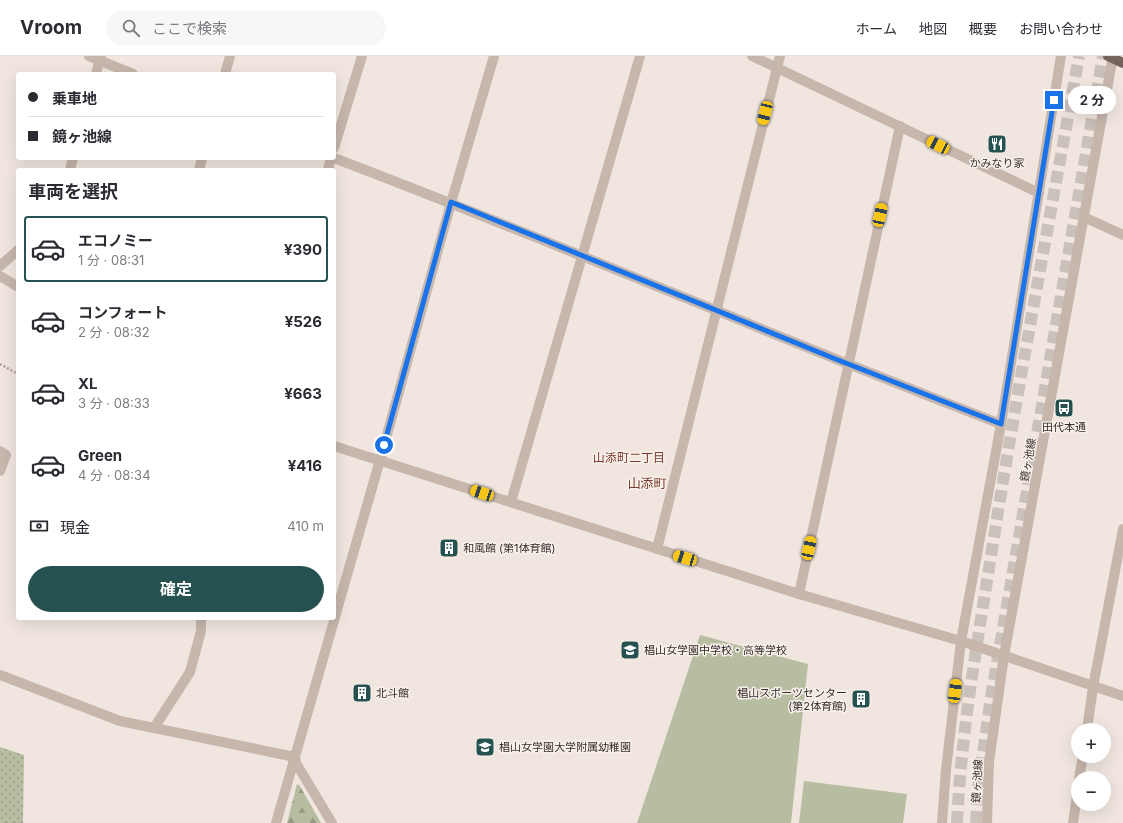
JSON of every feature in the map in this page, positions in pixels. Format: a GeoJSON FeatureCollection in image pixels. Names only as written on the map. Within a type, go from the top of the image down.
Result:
{"type":"FeatureCollection","features":[{"type":"Feature","properties":{"kind":"main road"},"geometry":{"type":"LineString","coordinates":[[1111,57],[1123,63]]}},
{"type":"Feature","properties":{"kind":"street"},"geometry":{"type":"LineString","coordinates":[[89,56],[100,58],[129,72]]}},
{"type":"Feature","properties":{"kind":"street"},"geometry":{"type":"LineString","coordinates":[[226,72],[230,56]]}},
{"type":"Feature","properties":{"kind":"street"},"geometry":{"type":"LineString","coordinates":[[336,141],[362,56]]}},
{"type":"Feature","properties":{"kind":"street"},"geometry":{"type":"LineString","coordinates":[[336,613],[451,202],[494,56]]}},
{"type":"Feature","properties":{"kind":"street"},"geometry":{"type":"LineString","coordinates":[[511,502],[640,56]]}},
{"type":"Feature","properties":{"kind":"street"},"geometry":{"type":"LineString","coordinates":[[752,56],[1039,193]]}},
{"type":"Feature","properties":{"kind":"street"},"geometry":{"type":"LineString","coordinates":[[657,549],[780,56]]}},
{"type":"Feature","properties":{"kind":"street"},"geometry":{"type":"LineString","coordinates":[[942,823],[946,770],[961,641],[1001,424],[1061,56]]}},
{"type":"Feature","properties":{"kind":"street","name":"鏡ヶ池線"},"geometry":{"type":"LineString","coordinates":[[987,823],[989,762],[1004,656],[1084,217],[1111,57]]}},
{"type":"Feature","properties":{"kind":"street"},"geometry":{"type":"LineString","coordinates":[[96,72],[100,58]]}},
{"type":"Feature","properties":{"kind":"street"},"geometry":{"type":"LineString","coordinates":[[800,594],[900,126]]}},
{"type":"Feature","properties":{"kind":"street"},"geometry":{"type":"LineString","coordinates":[[336,159],[451,202],[848,364],[1001,424]]}},
{"type":"Feature","properties":{"kind":"street"},"geometry":{"type":"LineString","coordinates":[[1084,217],[1123,235]]}},
{"type":"Feature","properties":{"kind":"street"},"geometry":{"type":"LineString","coordinates":[[0,266],[16,252]]}},
{"type":"Feature","properties":{"kind":"street"},"geometry":{"type":"LineString","coordinates":[[0,276],[16,286]]}},
{"type":"Feature","properties":{"kind":"street"},"geometry":{"type":"LineString","coordinates":[[336,447],[800,594],[961,641],[1123,696]]}},
{"type":"Feature","properties":{"kind":"street"},"geometry":{"type":"LineString","coordinates":[[0,451],[6,455],[0,471]]}},
{"type":"Feature","properties":{"kind":"street"},"geometry":{"type":"LineString","coordinates":[[1088,723],[1093,687],[1123,529]]}},
{"type":"Feature","properties":{"kind":"street"},"geometry":{"type":"LineString","coordinates":[[154,728],[190,672],[201,630],[201,620]]}},
{"type":"Feature","properties":{"kind":"street"},"geometry":{"type":"LineString","coordinates":[[276,823],[334,620]]}},
{"type":"Feature","properties":{"kind":"street"},"geometry":{"type":"LineString","coordinates":[[0,675],[120,721],[295,756]]}},
{"type":"Feature","properties":{"kind":"street"},"geometry":{"type":"LineString","coordinates":[[295,756],[296,763],[332,823]]}},
{"type":"Feature","properties":{"kind":"street"},"geometry":{"type":"LineString","coordinates":[[1073,823],[1075,811]]}},
{"type":"Feature","properties":{"kind":"path"},"geometry":{"type":"LineString","coordinates":[[0,364],[16,373]]}},
{"type":"Feature","properties":{"kind":"green space"},"geometry":{"type":"Polygon","coordinates":[[[700,635],[808,664],[791,823],[637,823],[700,635]]]}},
{"type":"Feature","properties":{"kind":"green space"},"geometry":{"type":"Polygon","coordinates":[[[0,747],[24,755],[23,823],[0,823],[0,747]]]}},
{"type":"Feature","properties":{"kind":"green space"},"geometry":{"type":"Polygon","coordinates":[[[804,781],[907,794],[903,823],[799,823],[804,781]]]}},
{"type":"Feature","properties":{"kind":"green space"},"geometry":{"type":"Polygon","coordinates":[[[297,784],[300,786],[321,823],[287,823],[297,784]]]}},
{"type":"Feature","properties":{"kind":"tunnel"},"geometry":{"type":"LineString","coordinates":[[957,823],[962,756],[980,623],[1022,368],[1079,56]]}},
{"type":"Feature","properties":{"kind":"tunnel"},"geometry":{"type":"LineString","coordinates":[[976,823],[978,789],[991,697],[1103,56]]}},
{"type":"Feature","properties":{"kind":"place","name":"かみなり家"},"geometry":{"type":"Point","coordinates":[997,144]}},
{"type":"Feature","properties":{"kind":"place","name":"田代本通"},"geometry":{"type":"Point","coordinates":[1064,408]}},
{"type":"Feature","properties":{"kind":"place","name":"和風館 (第1体育館)"},"geometry":{"type":"Point","coordinates":[449,548]}},
{"type":"Feature","properties":{"kind":"place","name":"椙山女学園中学校・高等学校"},"geometry":{"type":"Point","coordinates":[630,650]}},
{"type":"Feature","properties":{"kind":"place","name":"北斗館"},"geometry":{"type":"Point","coordinates":[362,693]}},
{"type":"Feature","properties":{"kind":"place","name":"椙山スポーツセンター (第2体育館)"},"geometry":{"type":"Point","coordinates":[861,699]}},
{"type":"Feature","properties":{"kind":"place","name":"椙山女学園大学附属幼稚園"},"geometry":{"type":"Point","coordinates":[485,747]}},
{"type":"Feature","properties":{"kind":"district","name":"山添町二丁目"},"geometry":{"type":"Point","coordinates":[629,457]}},
{"type":"Feature","properties":{"kind":"district","name":"山添町"},"geometry":{"type":"Point","coordinates":[647,483]}},
{"type":"Feature","properties":{"kind":"route"},"geometry":{"type":"LineString","coordinates":[[384,445],[451,202],[833,358],[1001,424],[1054,100]]}}]}
